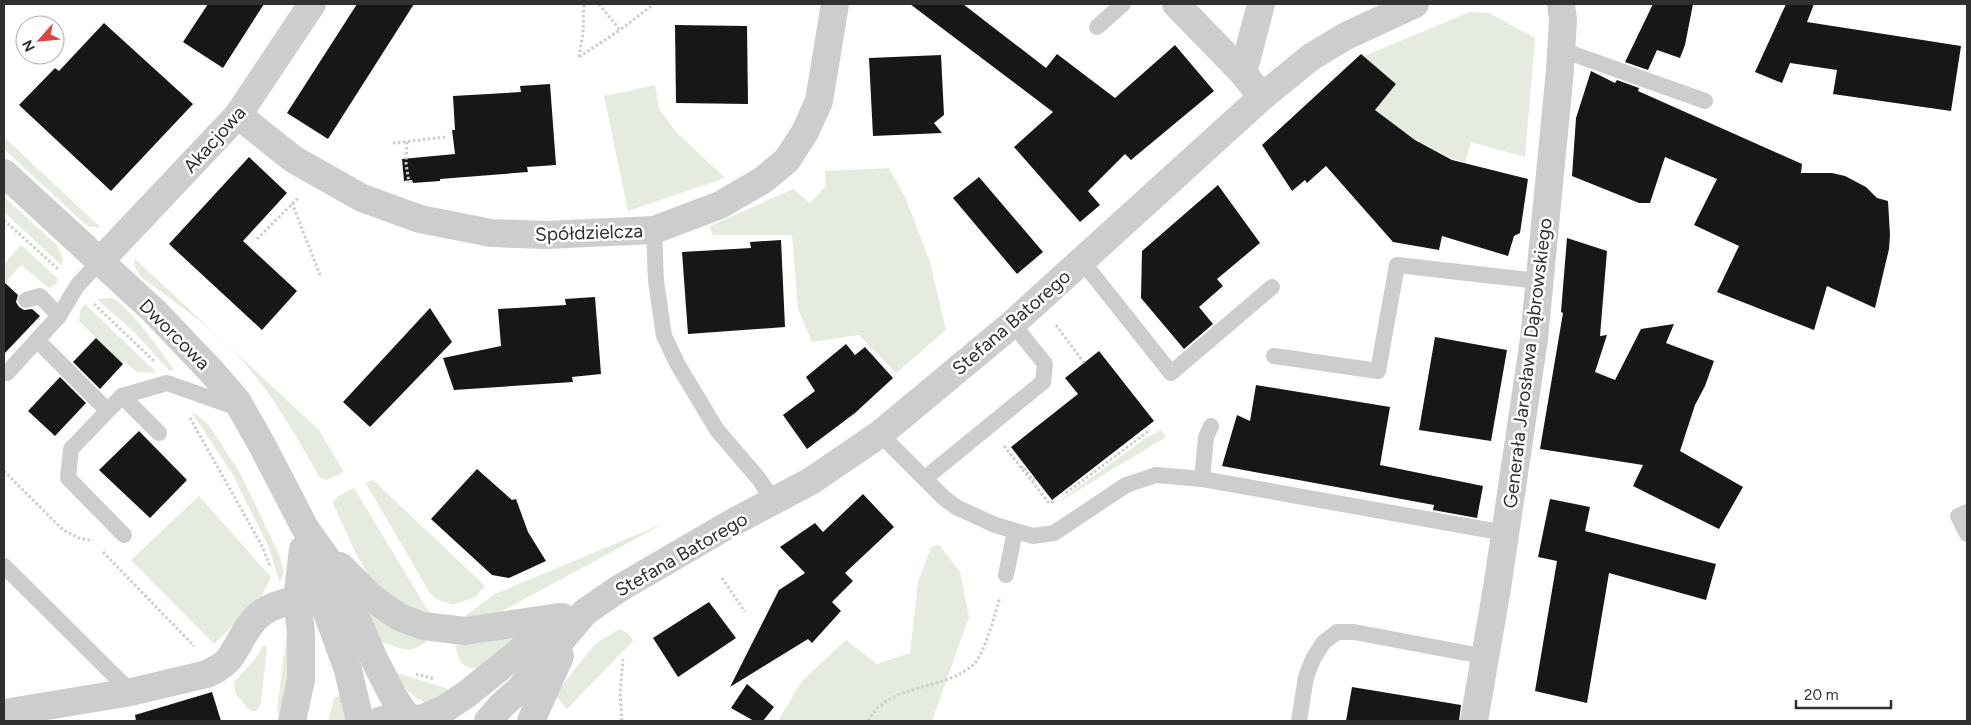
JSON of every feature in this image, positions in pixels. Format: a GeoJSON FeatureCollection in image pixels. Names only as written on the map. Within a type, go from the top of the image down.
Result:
{"type":"FeatureCollection","features":[{"type":"Feature","properties":{"kind":"street","name":"Akacjowa"},"geometry":{"type":"LineString","coordinates":[[100,262],[238,115],[312,4]]}},
{"type":"Feature","properties":{"kind":"street","name":"Spółdzielcza"},"geometry":{"type":"LineString","coordinates":[[238,115],[293,159],[362,198],[413,216],[491,233],[546,235],[654,230],[720,205],[763,180],[787,160],[806,132],[819,101],[835,4]]}},
{"type":"Feature","properties":{"kind":"street","name":"Stefana Batorego"},"geometry":{"type":"LineString","coordinates":[[378,721],[391,717],[418,719],[446,708],[571,620],[628,583],[730,524],[811,481],[880,434],[1011,325],[1262,97],[1312,57],[1346,36],[1415,4]]}},
{"type":"Feature","properties":{"kind":"street","name":"Generała Jarosława Dąbrowskiego"},"geometry":{"type":"LineString","coordinates":[[1474,721],[1486,657],[1534,339],[1538,281],[1562,50],[1563,20],[1561,4]]}},
{"type":"Feature","properties":{"kind":"street"},"geometry":{"type":"LineString","coordinates":[[1178,5],[1243,72],[1262,97]]}},
{"type":"Feature","properties":{"kind":"street"},"geometry":{"type":"LineString","coordinates":[[1243,72],[1259,5]]}},
{"type":"Feature","properties":{"kind":"street","name":"Dworcowa"},"geometry":{"type":"LineString","coordinates":[[4,173],[154,311],[212,372],[241,409],[305,528],[337,573],[374,659],[393,696],[418,719]]}},
{"type":"Feature","properties":{"kind":"street"},"geometry":{"type":"LineString","coordinates":[[305,528],[372,598],[399,617],[407,620],[445,630],[465,631],[571,620],[532,721]]}},
{"type":"Feature","properties":{"kind":"street","name":"Dworcowa"},"geometry":{"type":"LineString","coordinates":[[305,528],[300,600],[348,670],[360,721]]}},
{"type":"Feature","properties":{"kind":"street"},"geometry":{"type":"LineString","coordinates":[[9,716],[131,692],[207,674],[228,660],[250,624],[264,612],[300,600],[301,680],[292,721]]}},
{"type":"Feature","properties":{"kind":"street","name":"Stefana Batorego"},"geometry":{"type":"LineString","coordinates":[[488,721],[520,689],[571,620]]}},
{"type":"Feature","properties":{"kind":"lane"},"geometry":{"type":"LineString","coordinates":[[1097,27],[1123,4]]}},
{"type":"Feature","properties":{"kind":"lane"},"geometry":{"type":"LineString","coordinates":[[1562,50],[1705,101]]}},
{"type":"Feature","properties":{"kind":"lane"},"geometry":{"type":"LineString","coordinates":[[654,230],[656,281],[664,336],[678,365],[717,430],[759,479],[774,502]]}},
{"type":"Feature","properties":{"kind":"lane"},"geometry":{"type":"LineString","coordinates":[[1082,261],[1171,373],[1272,287]]}},
{"type":"Feature","properties":{"kind":"lane"},"geometry":{"type":"LineString","coordinates":[[4,373],[7,373],[59,316],[76,286],[100,262]]}},
{"type":"Feature","properties":{"kind":"lane"},"geometry":{"type":"LineString","coordinates":[[1274,356],[1378,371],[1397,266],[1538,281]]}},
{"type":"Feature","properties":{"kind":"lane"},"geometry":{"type":"LineString","coordinates":[[26,300],[40,296],[59,316]]}},
{"type":"Feature","properties":{"kind":"lane"},"geometry":{"type":"LineString","coordinates":[[924,478],[1043,382],[1045,364],[1021,334],[1011,325]]}},
{"type":"Feature","properties":{"kind":"lane"},"geometry":{"type":"LineString","coordinates":[[37,340],[107,410]]}},
{"type":"Feature","properties":{"kind":"lane"},"geometry":{"type":"LineString","coordinates":[[124,534],[68,478],[71,449],[107,410],[122,396],[167,382],[241,409]]}},
{"type":"Feature","properties":{"kind":"lane"},"geometry":{"type":"LineString","coordinates":[[122,396],[160,433]]}},
{"type":"Feature","properties":{"kind":"lane"},"geometry":{"type":"LineString","coordinates":[[1202,479],[1206,437],[1211,426]]}},
{"type":"Feature","properties":{"kind":"lane"},"geometry":{"type":"LineString","coordinates":[[880,434],[944,498],[956,507],[995,525],[1033,536],[1054,534],[1126,485],[1156,475],[1202,479],[1505,533]]}},
{"type":"Feature","properties":{"kind":"lane"},"geometry":{"type":"LineString","coordinates":[[1967,512],[1958,516],[1967,534]]}},
{"type":"Feature","properties":{"kind":"lane"},"geometry":{"type":"LineString","coordinates":[[1006,575],[1015,531]]}},
{"type":"Feature","properties":{"kind":"lane"},"geometry":{"type":"LineString","coordinates":[[4,566],[131,692]]}},
{"type":"Feature","properties":{"kind":"lane"},"geometry":{"type":"LineString","coordinates":[[1299,721],[1306,677],[1313,659],[1323,643],[1337,632],[1354,632],[1486,657]]}},
{"type":"Feature","properties":{"kind":"path"},"geometry":{"type":"LineString","coordinates":[[584,4],[583,33],[579,57],[620,30],[654,4]]}},
{"type":"Feature","properties":{"kind":"path"},"geometry":{"type":"LineString","coordinates":[[599,4],[620,30]]}},
{"type":"Feature","properties":{"kind":"path"},"geometry":{"type":"LineString","coordinates":[[393,143],[446,137]]}},
{"type":"Feature","properties":{"kind":"path"},"geometry":{"type":"LineString","coordinates":[[407,142],[406,163],[413,216]]}},
{"type":"Feature","properties":{"kind":"path"},"geometry":{"type":"LineString","coordinates":[[257,239],[321,174]]}},
{"type":"Feature","properties":{"kind":"path"},"geometry":{"type":"LineString","coordinates":[[292,204],[320,276]]}},
{"type":"Feature","properties":{"kind":"path"},"geometry":{"type":"LineString","coordinates":[[4,220],[156,363],[203,440],[262,546],[300,600]]}},
{"type":"Feature","properties":{"kind":"path"},"geometry":{"type":"LineString","coordinates":[[1052,320],[1084,364]]}},
{"type":"Feature","properties":{"kind":"path"},"geometry":{"type":"LineString","coordinates":[[988,426],[1049,503],[1149,431]]}},
{"type":"Feature","properties":{"kind":"path"},"geometry":{"type":"LineString","coordinates":[[1021,468],[1023,466],[1033,480],[1035,479]]}},
{"type":"Feature","properties":{"kind":"path"},"geometry":{"type":"LineString","coordinates":[[4,471],[64,530],[79,538],[92,540],[217,669]]}},
{"type":"Feature","properties":{"kind":"path"},"geometry":{"type":"LineString","coordinates":[[868,721],[873,712],[894,696],[943,682],[974,664],[989,636],[1006,575]]}},
{"type":"Feature","properties":{"kind":"path"},"geometry":{"type":"LineString","coordinates":[[722,578],[745,612]]}},
{"type":"Feature","properties":{"kind":"path"},"geometry":{"type":"LineString","coordinates":[[622,721],[620,694],[623,659]]}},
{"type":"Feature","properties":{"kind":"path"},"geometry":{"type":"LineString","coordinates":[[410,672],[444,681]]}},
{"type":"Feature","properties":{"kind":"shaded area"},"geometry":{"type":"Polygon","coordinates":[[[1470,12],[1489,13],[1535,38],[1525,157],[1471,142],[1465,163],[1418,140],[1375,110],[1396,84],[1364,56],[1470,12]]]}},
{"type":"Feature","properties":{"kind":"shaded area"},"geometry":{"type":"Polygon","coordinates":[[[655,85],[659,109],[677,133],[725,178],[628,211],[604,96],[655,85]]]}},
{"type":"Feature","properties":{"kind":"shaded area"},"geometry":{"type":"Polygon","coordinates":[[[4,137],[100,227],[90,227],[85,224],[4,149],[4,137]]]}},
{"type":"Feature","properties":{"kind":"shaded area"},"geometry":{"type":"Polygon","coordinates":[[[889,168],[905,197],[930,262],[946,330],[896,373],[859,335],[812,342],[798,309],[792,235],[712,235],[710,226],[793,189],[810,203],[826,186],[825,171],[889,168]]]}},
{"type":"Feature","properties":{"kind":"shaded area"},"geometry":{"type":"Polygon","coordinates":[[[4,197],[57,245],[63,259],[62,266],[4,212],[4,197]]]}},
{"type":"Feature","properties":{"kind":"shaded area"},"geometry":{"type":"Polygon","coordinates":[[[21,245],[58,279],[55,285],[49,288],[21,265],[4,284],[4,264],[21,245]]]}},
{"type":"Feature","properties":{"kind":"shaded area"},"geometry":{"type":"Polygon","coordinates":[[[134,258],[216,334],[192,315],[141,277],[135,267],[134,258]]]}},
{"type":"Feature","properties":{"kind":"shaded area"},"geometry":{"type":"Polygon","coordinates":[[[112,298],[119,302],[136,319],[173,369],[170,371],[134,332],[97,299],[112,298]]]}},
{"type":"Feature","properties":{"kind":"shaded area"},"geometry":{"type":"Polygon","coordinates":[[[85,304],[157,373],[137,372],[123,361],[123,364],[79,321],[81,308],[85,304]]]}},
{"type":"Feature","properties":{"kind":"shaded area"},"geometry":{"type":"Polygon","coordinates":[[[219,337],[318,429],[344,472],[327,480],[320,478],[283,415],[251,371],[219,337]]]}},
{"type":"Feature","properties":{"kind":"shaded area"},"geometry":{"type":"Polygon","coordinates":[[[191,411],[208,424],[240,473],[279,554],[284,572],[280,583],[269,548],[233,475],[191,411]]]}},
{"type":"Feature","properties":{"kind":"shaded area"},"geometry":{"type":"Polygon","coordinates":[[[1161,430],[1166,437],[1054,505],[1144,439],[1161,430]]]}},
{"type":"Feature","properties":{"kind":"shaded area"},"geometry":{"type":"Polygon","coordinates":[[[373,480],[485,586],[475,597],[453,605],[436,599],[430,593],[365,482],[373,480]]]}},
{"type":"Feature","properties":{"kind":"shaded area"},"geometry":{"type":"Polygon","coordinates":[[[354,488],[430,614],[391,598],[372,580],[364,568],[333,503],[337,497],[354,488]]]}},
{"type":"Feature","properties":{"kind":"shaded area"},"geometry":{"type":"Polygon","coordinates":[[[199,496],[271,577],[260,599],[214,644],[131,560],[199,496]]]}},
{"type":"Feature","properties":{"kind":"shaded area"},"geometry":{"type":"Polygon","coordinates":[[[665,523],[499,613],[462,618],[495,594],[665,523]]]}},
{"type":"Feature","properties":{"kind":"shaded area"},"geometry":{"type":"Polygon","coordinates":[[[939,545],[960,572],[969,617],[933,718],[935,721],[778,721],[802,681],[846,640],[877,664],[910,653],[918,582],[931,547],[939,545]]]}},
{"type":"Feature","properties":{"kind":"shaded area"},"geometry":{"type":"Polygon","coordinates":[[[365,609],[409,635],[427,641],[415,648],[404,649],[380,641],[365,609]]]}},
{"type":"Feature","properties":{"kind":"shaded area"},"geometry":{"type":"Polygon","coordinates":[[[288,624],[292,661],[279,715],[277,710],[288,624]]]}},
{"type":"Feature","properties":{"kind":"shaded area"},"geometry":{"type":"Polygon","coordinates":[[[529,625],[482,668],[470,668],[462,664],[455,645],[481,642],[529,625]]]}},
{"type":"Feature","properties":{"kind":"shaded area"},"geometry":{"type":"Polygon","coordinates":[[[619,629],[629,634],[633,641],[567,709],[555,695],[595,644],[619,629]]]}},
{"type":"Feature","properties":{"kind":"shaded area"},"geometry":{"type":"Polygon","coordinates":[[[263,646],[267,646],[261,703],[257,711],[250,711],[235,693],[234,682],[255,659],[263,646]]]}},
{"type":"Feature","properties":{"kind":"shaded area"},"geometry":{"type":"Polygon","coordinates":[[[394,672],[455,691],[426,703],[407,690],[394,672]]]}},
{"type":"Feature","properties":{"kind":"shaded area"},"geometry":{"type":"Polygon","coordinates":[[[344,694],[345,721],[328,721],[334,698],[344,694]]]}},
{"type":"Feature","properties":{"kind":"building"},"geometry":{"type":"Polygon","coordinates":[[[208,4],[264,4],[223,68],[183,42],[208,4]]]}},
{"type":"Feature","properties":{"kind":"building"},"geometry":{"type":"Polygon","coordinates":[[[357,4],[414,4],[328,139],[287,113],[357,4]]]}},
{"type":"Feature","properties":{"kind":"building"},"geometry":{"type":"Polygon","coordinates":[[[910,4],[963,4],[1046,68],[1057,54],[1115,98],[1175,45],[1214,91],[1131,160],[1125,154],[1088,191],[1100,205],[1080,222],[1014,147],[1053,112],[910,4]]]}},
{"type":"Feature","properties":{"kind":"building"},"geometry":{"type":"Polygon","coordinates":[[[1653,4],[1693,4],[1685,45],[1680,58],[1657,50],[1648,70],[1625,62],[1653,4]]]}},
{"type":"Feature","properties":{"kind":"building"},"geometry":{"type":"Polygon","coordinates":[[[1786,4],[1814,4],[1807,22],[1961,46],[1951,111],[1833,94],[1837,70],[1790,63],[1782,83],[1755,72],[1786,4]]]}},
{"type":"Feature","properties":{"kind":"building"},"geometry":{"type":"Polygon","coordinates":[[[104,23],[193,104],[111,191],[19,105],[55,68],[59,71],[104,23]]]}},
{"type":"Feature","properties":{"kind":"building"},"geometry":{"type":"Polygon","coordinates":[[[675,25],[747,26],[748,104],[676,103],[675,25]]]}},
{"type":"Feature","properties":{"kind":"building"},"geometry":{"type":"Polygon","coordinates":[[[1361,54],[1396,84],[1375,110],[1415,140],[1452,160],[1528,179],[1520,233],[1514,236],[1508,256],[1442,236],[1439,250],[1393,242],[1326,166],[1307,183],[1305,180],[1292,191],[1262,145],[1361,54]]]}},
{"type":"Feature","properties":{"kind":"building"},"geometry":{"type":"Polygon","coordinates":[[[941,55],[944,115],[934,123],[942,133],[873,136],[869,58],[941,55]]]}},
{"type":"Feature","properties":{"kind":"building"},"geometry":{"type":"Polygon","coordinates":[[[1591,71],[1615,83],[1617,80],[1639,88],[1638,91],[1802,164],[1801,173],[1832,173],[1845,176],[1866,187],[1877,198],[1888,201],[1889,249],[1875,308],[1827,286],[1814,330],[1717,292],[1739,246],[1694,225],[1717,179],[1665,157],[1650,203],[1639,203],[1572,176],[1576,118],[1591,71]]]}},
{"type":"Feature","properties":{"kind":"building"},"geometry":{"type":"Polygon","coordinates":[[[550,84],[556,165],[527,167],[528,172],[413,183],[412,180],[404,181],[402,159],[455,154],[452,130],[455,130],[453,96],[521,92],[520,86],[550,84]]]}},
{"type":"Feature","properties":{"kind":"building"},"geometry":{"type":"Polygon","coordinates":[[[249,157],[287,193],[243,241],[297,291],[262,330],[169,244],[249,157]]]}},
{"type":"Feature","properties":{"kind":"building"},"geometry":{"type":"Polygon","coordinates":[[[979,177],[1043,252],[1017,274],[953,198],[979,177]]]}},
{"type":"Feature","properties":{"kind":"building"},"geometry":{"type":"Polygon","coordinates":[[[1218,185],[1260,243],[1217,279],[1223,286],[1199,307],[1213,324],[1184,349],[1141,298],[1142,251],[1218,185]]]}},
{"type":"Feature","properties":{"kind":"building"},"geometry":{"type":"Polygon","coordinates":[[[1567,238],[1607,251],[1600,336],[1607,335],[1595,372],[1615,380],[1641,329],[1674,324],[1666,343],[1714,361],[1705,386],[1695,405],[1680,451],[1743,487],[1719,529],[1633,486],[1643,465],[1540,449],[1563,313],[1561,312],[1567,238]]]}},
{"type":"Feature","properties":{"kind":"building"},"geometry":{"type":"Polygon","coordinates":[[[781,240],[785,327],[688,334],[682,252],[751,248],[750,242],[781,240]]]}},
{"type":"Feature","properties":{"kind":"building"},"geometry":{"type":"Polygon","coordinates":[[[4,282],[18,295],[16,302],[19,307],[24,310],[32,309],[40,316],[4,354],[4,282]]]}},
{"type":"Feature","properties":{"kind":"building"},"geometry":{"type":"Polygon","coordinates":[[[595,297],[601,374],[572,377],[573,382],[454,390],[443,358],[501,346],[498,309],[566,305],[565,299],[595,297]]]}},
{"type":"Feature","properties":{"kind":"building"},"geometry":{"type":"Polygon","coordinates":[[[430,308],[452,342],[370,427],[343,402],[430,308]]]}},
{"type":"Feature","properties":{"kind":"building"},"geometry":{"type":"Polygon","coordinates":[[[1435,337],[1507,350],[1491,441],[1419,430],[1435,337]]]}},
{"type":"Feature","properties":{"kind":"building"},"geometry":{"type":"Polygon","coordinates":[[[96,338],[123,364],[100,389],[73,362],[96,338]]]}},
{"type":"Feature","properties":{"kind":"building"},"geometry":{"type":"Polygon","coordinates":[[[846,344],[855,355],[865,347],[893,378],[855,413],[807,449],[783,415],[815,391],[806,377],[846,344]]]}},
{"type":"Feature","properties":{"kind":"building"},"geometry":{"type":"Polygon","coordinates":[[[1099,351],[1154,421],[1052,500],[1011,447],[1078,394],[1065,378],[1099,351]]]}},
{"type":"Feature","properties":{"kind":"building"},"geometry":{"type":"Polygon","coordinates":[[[60,377],[86,403],[55,436],[28,411],[60,377]]]}},
{"type":"Feature","properties":{"kind":"building"},"geometry":{"type":"Polygon","coordinates":[[[1256,385],[1390,407],[1380,465],[1483,486],[1477,518],[1433,510],[1434,505],[1222,466],[1237,415],[1250,421],[1256,385]]]}},
{"type":"Feature","properties":{"kind":"building"},"geometry":{"type":"Polygon","coordinates":[[[139,431],[187,480],[150,518],[99,470],[139,431]]]}},
{"type":"Feature","properties":{"kind":"building"},"geometry":{"type":"Polygon","coordinates":[[[477,469],[512,500],[516,499],[528,532],[546,561],[509,578],[492,575],[431,519],[477,469]]]}},
{"type":"Feature","properties":{"kind":"building"},"geometry":{"type":"Polygon","coordinates":[[[863,494],[894,527],[845,573],[853,581],[832,602],[841,611],[812,643],[808,639],[730,687],[779,590],[805,573],[780,547],[815,523],[823,532],[863,494]]]}},
{"type":"Feature","properties":{"kind":"building"},"geometry":{"type":"Polygon","coordinates":[[[1550,499],[1590,507],[1585,531],[1716,564],[1706,600],[1609,573],[1587,703],[1535,691],[1557,561],[1538,557],[1550,499]]]}},
{"type":"Feature","properties":{"kind":"building"},"geometry":{"type":"Polygon","coordinates":[[[709,602],[736,638],[678,677],[653,638],[709,602]]]}},
{"type":"Feature","properties":{"kind":"building"},"geometry":{"type":"Polygon","coordinates":[[[747,684],[774,707],[763,721],[754,721],[731,708],[747,684]]]}},
{"type":"Feature","properties":{"kind":"building"},"geometry":{"type":"Polygon","coordinates":[[[1352,687],[1461,705],[1459,721],[1346,721],[1352,687]]]}},
{"type":"Feature","properties":{"kind":"building"},"geometry":{"type":"Polygon","coordinates":[[[212,692],[221,721],[136,721],[135,715],[212,692]]]}}]}
